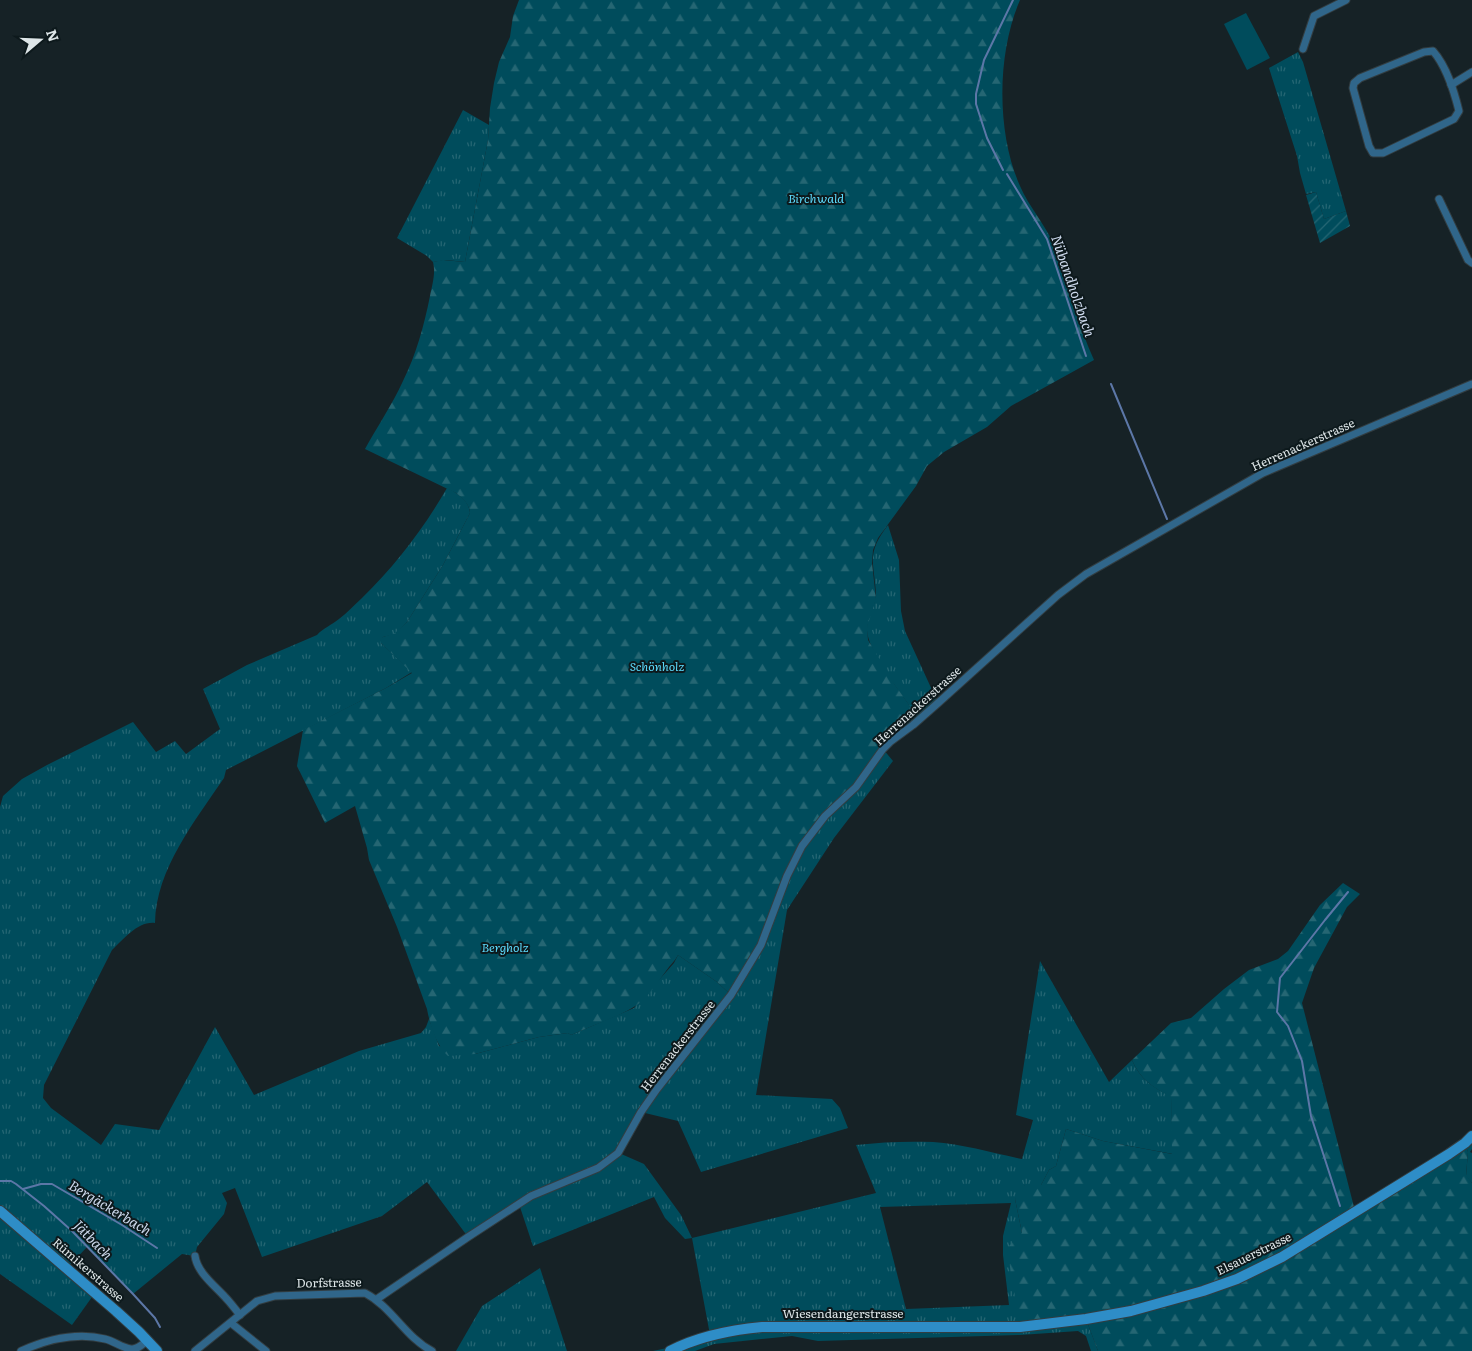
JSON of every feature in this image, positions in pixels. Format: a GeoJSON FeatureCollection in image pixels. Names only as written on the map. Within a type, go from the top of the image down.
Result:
{"type":"FeatureCollection","features":[{"type":"Feature","properties":{"kind":"main road","name":"Elsauerstrasse"},"geometry":{"type":"LineString","coordinates":[[1020,1327],[1131,1311],[1203,1291],[1237,1279],[1289,1252],[1449,1154],[1472,1136]]}},
{"type":"Feature","properties":{"kind":"main road","name":"Rümikerstrasse"},"geometry":{"type":"LineString","coordinates":[[0,1211],[96,1293],[148,1340],[157,1351]]}},
{"type":"Feature","properties":{"kind":"main road","name":"Wiesendangerstrasse"},"geometry":{"type":"LineString","coordinates":[[670,1351],[710,1335],[738,1329],[762,1327],[1020,1327]]}},
{"type":"Feature","properties":{"kind":"street"},"geometry":{"type":"LineString","coordinates":[[1303,49],[1314,16],[1346,0]]}},
{"type":"Feature","properties":{"kind":"street"},"geometry":{"type":"LineString","coordinates":[[1433,51],[1439,58],[1451,84],[1459,110],[1454,119],[1383,153],[1373,153],[1370,150],[1353,88],[1354,83],[1360,78],[1424,52],[1433,51]]}},
{"type":"Feature","properties":{"kind":"street"},"geometry":{"type":"LineString","coordinates":[[1451,84],[1472,72]]}},
{"type":"Feature","properties":{"kind":"street"},"geometry":{"type":"LineString","coordinates":[[1439,200],[1468,260],[1472,263]]}},
{"type":"Feature","properties":{"kind":"street","name":"Herrenackerstrasse"},"geometry":{"type":"LineString","coordinates":[[377,1299],[531,1196],[598,1168],[618,1153],[641,1112],[657,1089],[731,995],[761,945],[787,876],[802,846],[825,816],[856,787],[890,742],[938,703],[1058,595],[1086,574],[1263,473],[1472,384]]}},
{"type":"Feature","properties":{"kind":"street"},"geometry":{"type":"LineString","coordinates":[[195,1256],[196,1262],[208,1280],[240,1315]]}},
{"type":"Feature","properties":{"kind":"street","name":"Dorfstrasse"},"geometry":{"type":"LineString","coordinates":[[195,1351],[257,1301],[275,1296],[365,1293],[377,1299],[414,1338],[432,1351]]}},
{"type":"Feature","properties":{"kind":"street"},"geometry":{"type":"LineString","coordinates":[[231,1323],[266,1351]]}},
{"type":"Feature","properties":{"kind":"street"},"geometry":{"type":"LineString","coordinates":[[21,1351],[36,1344],[64,1337],[88,1336],[107,1340],[132,1349],[137,1348],[148,1340]]}},
{"type":"Feature","properties":{"kind":"street"},"geometry":{"type":"LineString","coordinates":[[36,1344],[43,1351]]}},
{"type":"Feature","properties":{"kind":"green space"},"geometry":{"type":"Polygon","coordinates":[[[519,0],[1020,0],[1012,21],[1004,68],[1002,93],[1007,142],[1012,165],[1020,186],[1054,245],[1094,360],[1011,406],[987,427],[944,452],[927,466],[916,486],[878,538],[873,550],[872,563],[876,599],[867,627],[868,640],[895,685],[919,719],[890,742],[856,787],[825,816],[802,846],[761,945],[731,995],[717,982],[678,955],[642,1001],[610,1019],[571,1035],[568,1033],[539,1037],[475,1054],[448,1056],[434,1034],[427,1009],[397,927],[369,860],[355,806],[325,823],[297,766],[303,730],[412,673],[380,640],[395,633],[407,622],[443,565],[470,513],[467,504],[456,493],[365,449],[399,390],[416,351],[433,284],[433,262],[443,260],[465,262],[488,140],[494,83],[499,62],[510,37],[513,16],[519,0]]]}},
{"type":"Feature","properties":{"kind":"green space"},"geometry":{"type":"Polygon","coordinates":[[[1246,13],[1270,58],[1247,70],[1224,24],[1246,13]]]}},
{"type":"Feature","properties":{"kind":"green space"},"geometry":{"type":"Polygon","coordinates":[[[1298,52],[1303,62],[1346,211],[1324,219],[1316,192],[1306,194],[1297,156],[1269,68],[1298,52]]]}},
{"type":"Feature","properties":{"kind":"green space"},"geometry":{"type":"Polygon","coordinates":[[[463,110],[489,125],[488,140],[465,262],[446,260],[433,262],[427,256],[397,238],[463,110]]]}},
{"type":"Feature","properties":{"kind":"green space"},"geometry":{"type":"Polygon","coordinates":[[[1316,192],[1324,219],[1346,211],[1350,226],[1320,243],[1306,195],[1316,192]]]}},
{"type":"Feature","properties":{"kind":"green space"},"geometry":{"type":"Polygon","coordinates":[[[447,488],[465,501],[470,513],[443,565],[407,622],[395,634],[383,637],[381,643],[412,672],[386,688],[226,770],[224,778],[179,846],[170,865],[157,903],[155,923],[149,923],[137,928],[112,950],[44,1085],[43,1098],[51,1108],[101,1145],[115,1124],[159,1130],[215,1027],[254,1095],[359,1051],[421,1033],[429,1019],[439,1046],[475,1054],[539,1037],[568,1033],[571,1035],[634,1008],[674,963],[678,955],[717,982],[731,995],[802,846],[883,749],[893,761],[834,838],[787,910],[756,1095],[832,1099],[840,1108],[848,1128],[701,1172],[678,1121],[641,1112],[619,1153],[644,1164],[681,1215],[692,1238],[685,1239],[665,1218],[654,1197],[533,1246],[519,1204],[468,1237],[427,1182],[382,1216],[262,1257],[235,1188],[222,1193],[227,1203],[224,1214],[197,1247],[195,1256],[182,1254],[133,1294],[87,1247],[69,1266],[13,1217],[7,1209],[0,1205],[0,807],[3,796],[22,779],[133,722],[156,752],[175,741],[186,754],[220,729],[203,689],[247,665],[317,635],[342,617],[374,586],[397,560],[419,532],[447,488]]]}},
{"type":"Feature","properties":{"kind":"green space"},"geometry":{"type":"Polygon","coordinates":[[[888,525],[899,560],[901,611],[905,631],[938,703],[919,719],[880,662],[873,650],[867,630],[876,593],[873,565],[874,551],[888,525]]]}},
{"type":"Feature","properties":{"kind":"green space"},"geometry":{"type":"Polygon","coordinates":[[[1343,883],[1360,894],[1347,907],[1314,968],[1302,1003],[1355,1211],[1465,1143],[1468,1152],[1466,1175],[1472,1183],[1472,1351],[1098,1351],[1086,1319],[1020,1327],[1007,1248],[1022,1233],[1015,1199],[1017,1189],[1025,1185],[1041,1185],[1049,1170],[1056,1166],[1066,1129],[1103,1141],[1172,1154],[1171,1097],[1148,1082],[1139,1073],[1132,1060],[1171,1023],[1191,1018],[1249,970],[1278,959],[1288,951],[1320,905],[1343,883]]]}},
{"type":"Feature","properties":{"kind":"green space"},"geometry":{"type":"Polygon","coordinates":[[[1040,961],[1109,1082],[1132,1060],[1143,1078],[1158,1090],[1171,1096],[1173,1154],[1103,1141],[1066,1129],[1056,1166],[1049,1170],[1041,1185],[1025,1185],[1015,1199],[1022,1233],[1086,1319],[1098,1351],[1091,1351],[1086,1336],[1078,1331],[1020,1335],[818,1341],[792,1336],[714,1344],[695,1351],[653,1351],[681,1345],[710,1335],[692,1238],[876,1193],[856,1145],[894,1142],[933,1142],[1022,1159],[1033,1120],[1016,1115],[1040,961]],[[1011,1203],[880,1207],[906,1309],[1009,1305],[1003,1255],[1003,1236],[1011,1203]]]}},
{"type":"Feature","properties":{"kind":"green space"},"geometry":{"type":"Polygon","coordinates":[[[1472,1133],[1472,1149],[1470,1152],[1472,1153],[1472,1183],[1466,1176],[1468,1152],[1465,1143],[1472,1133]]]}},
{"type":"Feature","properties":{"kind":"green space"},"geometry":{"type":"Polygon","coordinates":[[[0,1218],[92,1297],[72,1325],[0,1274],[0,1218]]]}},
{"type":"Feature","properties":{"kind":"green space"},"geometry":{"type":"Polygon","coordinates":[[[540,1268],[567,1351],[456,1351],[482,1306],[540,1268]]]}},
{"type":"Feature","properties":{"kind":"waterway","name":"Nübandholzbach"},"geometry":{"type":"LineString","coordinates":[[1003,170],[987,138],[976,104],[976,94],[984,60],[1013,0]]}},
{"type":"Feature","properties":{"kind":"waterway","name":"Nübandholzbach"},"geometry":{"type":"LineString","coordinates":[[1007,174],[1047,239],[1086,356]]}},
{"type":"Feature","properties":{"kind":"waterway","name":"Nübandholzbach"},"geometry":{"type":"LineString","coordinates":[[1111,384],[1167,519]]}},
{"type":"Feature","properties":{"kind":"waterway","name":"Nübandholzbach"},"geometry":{"type":"LineString","coordinates":[[1340,1206],[1311,1116],[1302,1061],[1288,1026],[1277,1012],[1280,978],[1348,892]]}},
{"type":"Feature","properties":{"kind":"waterway","name":"Jätbach"},"geometry":{"type":"LineString","coordinates":[[0,1181],[11,1181],[16,1184],[72,1231],[133,1294],[155,1318],[160,1327]]}},
{"type":"Feature","properties":{"kind":"waterway","name":"Bergäckerbach"},"geometry":{"type":"LineString","coordinates":[[23,1189],[41,1184],[52,1184],[157,1248]]}},
{"type":"Feature","properties":{"kind":"park label","name":"Birchwald"},"geometry":{"type":"Point","coordinates":[816,199]}},
{"type":"Feature","properties":{"kind":"park label","name":"Schönholz"},"geometry":{"type":"Point","coordinates":[657,667]}},
{"type":"Feature","properties":{"kind":"park label","name":"Bergholz"},"geometry":{"type":"Point","coordinates":[505,948]}}]}
